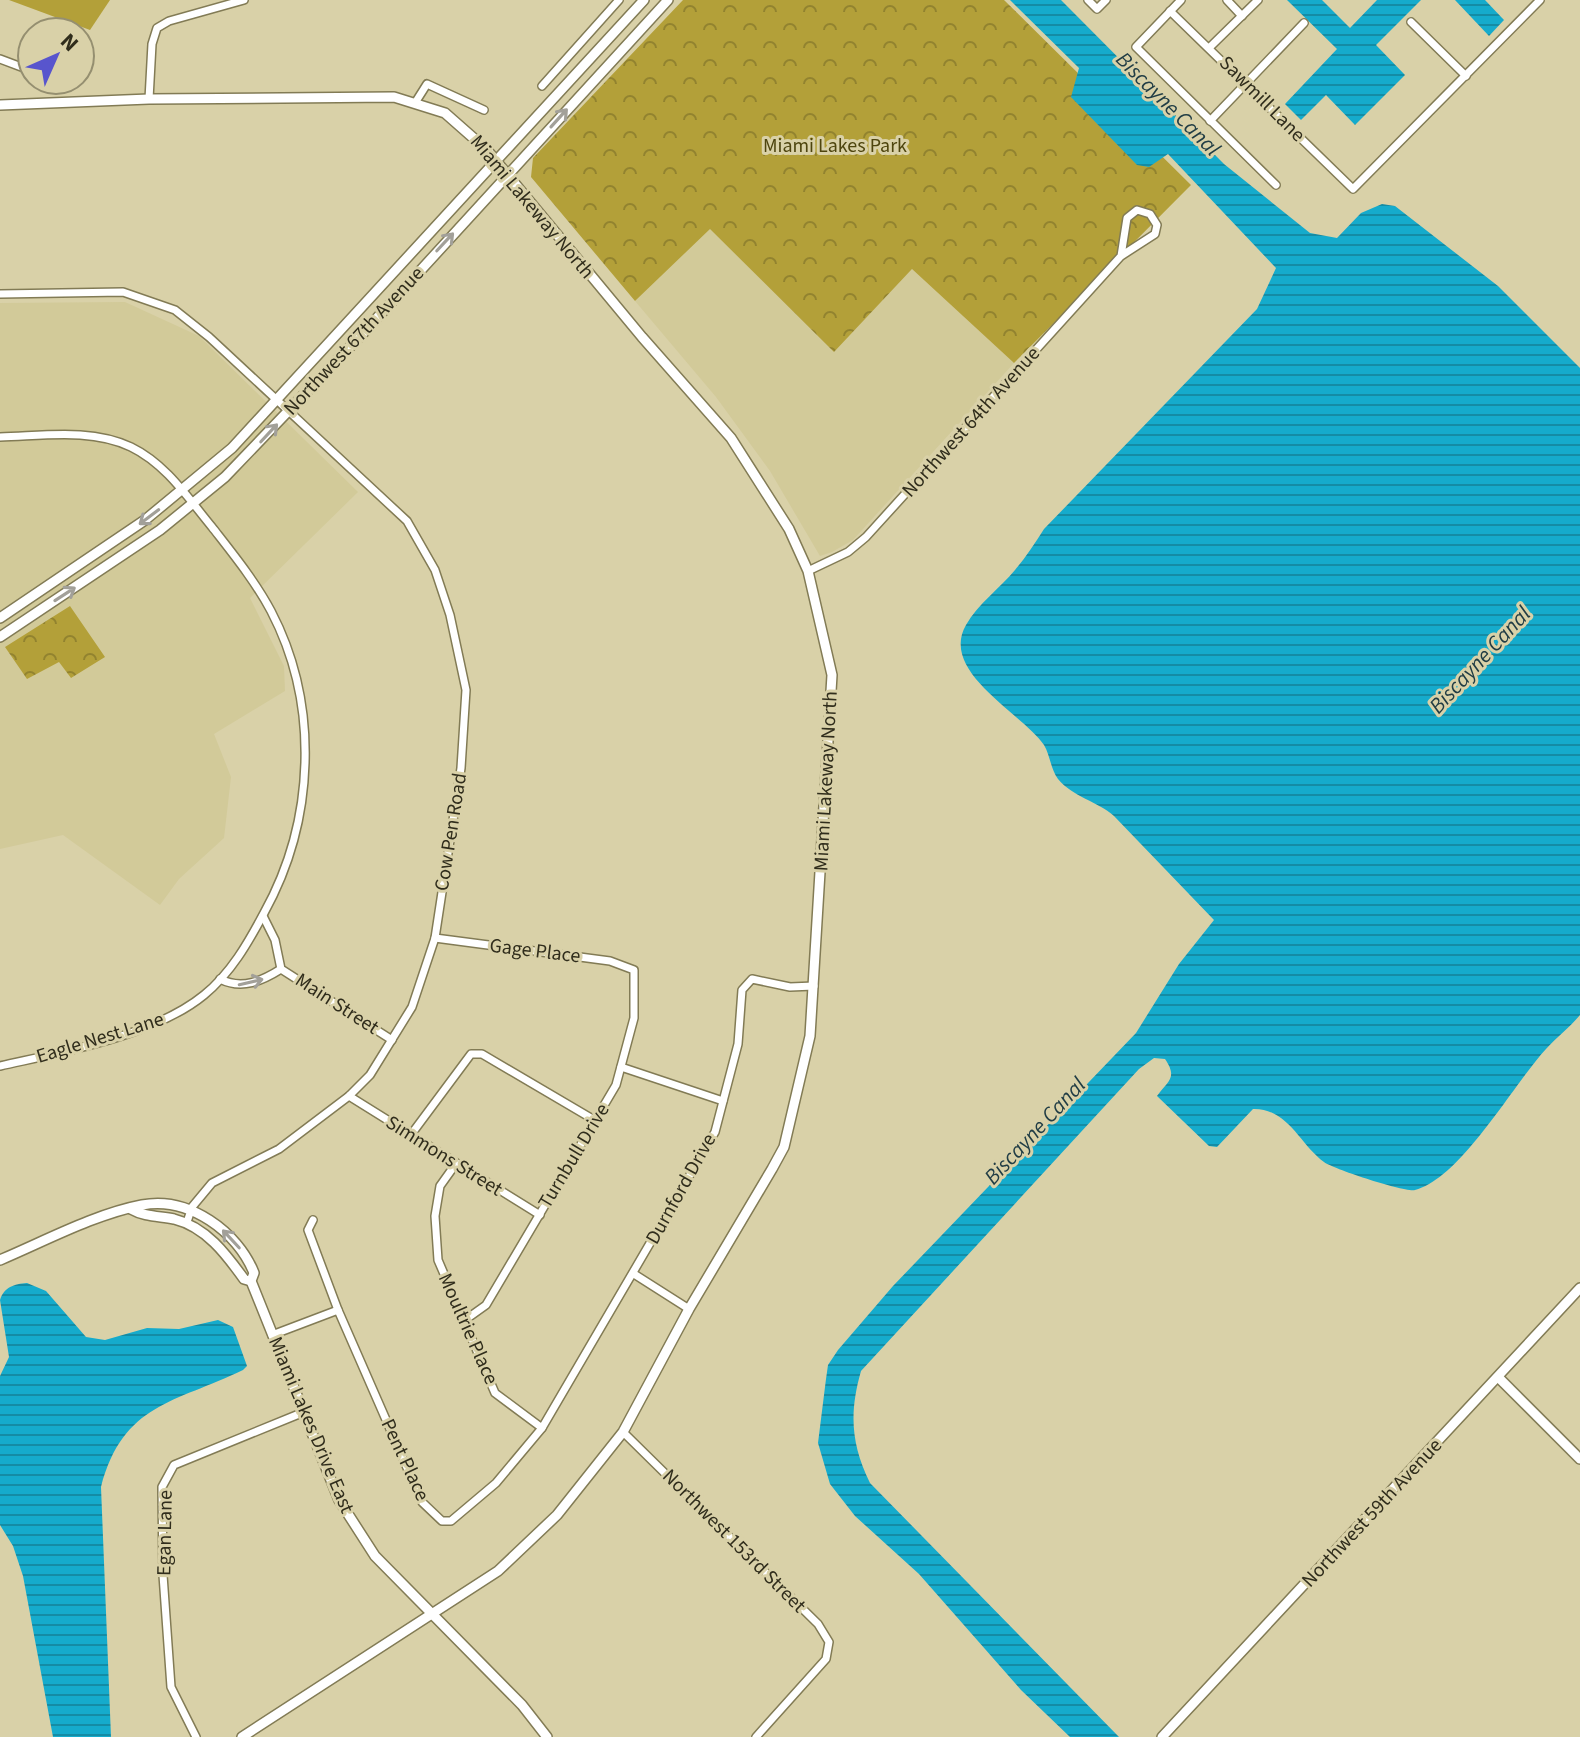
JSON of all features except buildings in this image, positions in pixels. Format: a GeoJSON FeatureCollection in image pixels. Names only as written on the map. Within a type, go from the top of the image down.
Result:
{"type":"FeatureCollection","features":[{"type":"Feature","properties":{"kind":"street"},"geometry":{"type":"LineString","coordinates":[[149,99],[152,44],[157,28],[169,21],[244,0]]}},
{"type":"Feature","properties":{"kind":"street"},"geometry":{"type":"LineString","coordinates":[[542,86],[619,0]]}},
{"type":"Feature","properties":{"kind":"street","name":"Northwest 67th Avenue"},"geometry":{"type":"LineString","coordinates":[[0,618],[183,491],[279,399],[644,0]]}},
{"type":"Feature","properties":{"kind":"street","name":"Northwest 67th Avenue"},"geometry":{"type":"LineString","coordinates":[[0,637],[112,564],[193,504],[291,410],[668,0]]}},
{"type":"Feature","properties":{"kind":"street"},"geometry":{"type":"LineString","coordinates":[[1088,0],[1097,9],[1106,0]]}},
{"type":"Feature","properties":{"kind":"street"},"geometry":{"type":"LineString","coordinates":[[1181,0],[1136,47],[1276,185]]}},
{"type":"Feature","properties":{"kind":"street"},"geometry":{"type":"LineString","coordinates":[[1227,0],[1242,16]]}},
{"type":"Feature","properties":{"kind":"street"},"geometry":{"type":"LineString","coordinates":[[1210,47],[1258,0]]}},
{"type":"Feature","properties":{"kind":"street"},"geometry":{"type":"LineString","coordinates":[[1411,22],[1466,76],[1540,0]]}},
{"type":"Feature","properties":{"kind":"street","name":"Sawmill Lane"},"geometry":{"type":"LineString","coordinates":[[1170,11],[1353,189],[1466,76]]}},
{"type":"Feature","properties":{"kind":"street"},"geometry":{"type":"LineString","coordinates":[[623,23],[635,35]]}},
{"type":"Feature","properties":{"kind":"street"},"geometry":{"type":"LineString","coordinates":[[1210,121],[1304,23]]}},
{"type":"Feature","properties":{"kind":"street"},"geometry":{"type":"LineString","coordinates":[[415,103],[427,84],[484,110]]}},
{"type":"Feature","properties":{"kind":"street","name":"Miami Lakeway North"},"geometry":{"type":"LineString","coordinates":[[0,105],[149,99],[394,97],[445,113],[467,129],[497,162],[642,337],[731,438],[781,516],[808,571],[832,675],[814,986],[802,1079],[784,1147],[689,1309],[623,1432],[557,1515],[498,1571],[242,1737]]}},
{"type":"Feature","properties":{"kind":"street","name":"Northwest 64th Avenue"},"geometry":{"type":"LineString","coordinates":[[808,571],[848,552],[866,537],[1121,256],[1155,234],[1157,225],[1150,214],[1137,210],[1127,218],[1121,256]]}},
{"type":"Feature","properties":{"kind":"street","name":"Cow Pen Road"},"geometry":{"type":"LineString","coordinates":[[0,294],[123,292],[175,310],[279,399],[407,521],[435,570],[450,615],[466,690],[461,768],[435,938],[412,1007],[370,1075],[349,1096],[279,1149],[212,1183],[190,1211],[187,1222]]}},
{"type":"Feature","properties":{"kind":"street","name":"Eagle Nest Lane"},"geometry":{"type":"LineString","coordinates":[[0,437],[84,435],[115,441],[153,461],[183,491],[251,578],[271,610],[291,658],[305,738],[302,803],[287,864],[263,916],[220,979],[172,1016],[136,1030],[0,1066]]}},
{"type":"Feature","properties":{"kind":"street","name":"Main Street"},"geometry":{"type":"LineString","coordinates":[[263,916],[275,940],[281,969],[392,1040]]}},
{"type":"Feature","properties":{"kind":"street","name":"Gage Place"},"geometry":{"type":"LineString","coordinates":[[435,938],[610,961],[634,970]]}},
{"type":"Feature","properties":{"kind":"street","name":"Main Street"},"geometry":{"type":"LineString","coordinates":[[220,979],[234,986],[264,980],[281,969]]}},
{"type":"Feature","properties":{"kind":"street","name":"Turnbull Drive"},"geometry":{"type":"LineString","coordinates":[[465,1320],[486,1305],[616,1085],[634,1018],[634,970]]}},
{"type":"Feature","properties":{"kind":"street","name":"Durnford Drive"},"geometry":{"type":"LineString","coordinates":[[542,1428],[715,1132],[738,1044],[742,990],[746,983],[752,979],[790,987],[814,986]]}},
{"type":"Feature","properties":{"kind":"street"},"geometry":{"type":"LineString","coordinates":[[410,1136],[471,1054],[482,1054],[596,1121]]}},
{"type":"Feature","properties":{"kind":"street"},"geometry":{"type":"LineString","coordinates":[[621,1067],[723,1101]]}},
{"type":"Feature","properties":{"kind":"street","name":"Simmons Street"},"geometry":{"type":"LineString","coordinates":[[349,1096],[455,1165],[540,1215]]}},
{"type":"Feature","properties":{"kind":"street","name":"Moultrie Place"},"geometry":{"type":"LineString","coordinates":[[455,1165],[440,1186],[435,1216],[438,1260],[495,1393],[542,1428]]}},
{"type":"Feature","properties":{"kind":"street","name":"Miami Lakes Drive East"},"geometry":{"type":"LineString","coordinates":[[0,1260],[138,1205],[169,1204],[220,1227],[236,1242],[254,1273],[251,1281],[272,1335],[339,1500],[357,1532],[375,1556],[522,1705],[547,1737]]}},
{"type":"Feature","properties":{"kind":"street"},"geometry":{"type":"LineString","coordinates":[[131,1209],[141,1215],[187,1222]]}},
{"type":"Feature","properties":{"kind":"street","name":"Pent Place"},"geometry":{"type":"LineString","coordinates":[[313,1220],[308,1230],[338,1310],[422,1502],[442,1521],[451,1521],[496,1483],[542,1428]]}},
{"type":"Feature","properties":{"kind":"street","name":"Miami Lakes Drive East"},"geometry":{"type":"LineString","coordinates":[[187,1222],[211,1239],[244,1279],[251,1281]]}},
{"type":"Feature","properties":{"kind":"street"},"geometry":{"type":"LineString","coordinates":[[634,1274],[689,1309]]}},
{"type":"Feature","properties":{"kind":"street","name":"Northwest 59th Avenue"},"geometry":{"type":"LineString","coordinates":[[1162,1737],[1579,1290]]}},
{"type":"Feature","properties":{"kind":"street"},"geometry":{"type":"LineString","coordinates":[[272,1335],[338,1310]]}},
{"type":"Feature","properties":{"kind":"street"},"geometry":{"type":"LineString","coordinates":[[1499,1378],[1580,1459]]}},
{"type":"Feature","properties":{"kind":"street","name":"Egan Lane"},"geometry":{"type":"LineString","coordinates":[[196,1737],[171,1687],[163,1575],[162,1487],[174,1465],[304,1412]]}},
{"type":"Feature","properties":{"kind":"street","name":"Northwest 153rd Street"},"geometry":{"type":"LineString","coordinates":[[623,1432],[818,1624],[829,1642],[826,1659],[756,1737]]}},
{"type":"Feature","properties":{"kind":"shaded area"},"geometry":{"type":"Polygon","coordinates":[[[710,228],[834,352],[912,269],[1014,363],[853,540],[832,552],[820,556],[770,471],[716,397],[635,301],[710,228]]]}},
{"type":"Feature","properties":{"kind":"shaded area"},"geometry":{"type":"Polygon","coordinates":[[[125,302],[199,336],[358,492],[250,598],[284,666],[285,691],[214,734],[231,777],[224,838],[179,879],[160,905],[63,835],[0,849],[0,303],[125,302]]]}},
{"type":"Feature","properties":{"kind":"green space"},"geometry":{"type":"Polygon","coordinates":[[[9,0],[110,0],[96,21],[96,16],[52,16],[9,0]]]}},
{"type":"Feature","properties":{"kind":"green space","name":"Miami Lakes Park"},"geometry":{"type":"Polygon","coordinates":[[[683,0],[1004,0],[1191,185],[1014,363],[912,269],[834,352],[710,229],[635,301],[531,177],[533,158],[683,0]]]}},
{"type":"Feature","properties":{"kind":"green space"},"geometry":{"type":"Polygon","coordinates":[[[70,606],[105,657],[71,678],[59,662],[27,679],[5,647],[70,606]]]}},
{"type":"Feature","properties":{"kind":"water","name":"Biscayne Canal"},"geometry":{"type":"Polygon","coordinates":[[[1010,0],[1061,0],[1224,164],[1310,233],[1337,238],[1361,213],[1382,204],[1395,206],[1498,286],[1580,368],[1580,1015],[1532,1065],[1468,1150],[1432,1182],[1415,1190],[1355,1175],[1324,1162],[1285,1121],[1265,1110],[1253,1109],[1217,1147],[1209,1146],[1157,1096],[1170,1079],[1171,1071],[1165,1059],[1154,1058],[1139,1069],[861,1371],[854,1428],[859,1455],[870,1483],[1119,1737],[1070,1737],[1021,1690],[919,1574],[855,1516],[830,1484],[818,1443],[828,1365],[838,1350],[893,1286],[1136,1033],[1179,964],[1214,920],[1114,816],[1058,779],[1044,745],[973,675],[964,659],[961,642],[971,617],[1015,570],[1044,529],[1257,309],[1276,268],[1168,154],[1149,167],[1137,165],[1071,97],[1079,68],[1010,0]]]}},
{"type":"Feature","properties":{"kind":"water"},"geometry":{"type":"Polygon","coordinates":[[[1287,0],[1322,0],[1350,28],[1377,0],[1421,0],[1376,45],[1405,75],[1355,125],[1326,95],[1301,120],[1285,104],[1337,49],[1287,0]]]}},
{"type":"Feature","properties":{"kind":"water"},"geometry":{"type":"Polygon","coordinates":[[[1455,0],[1485,0],[1504,20],[1489,36],[1455,0]]]}},
{"type":"Feature","properties":{"kind":"water"},"geometry":{"type":"Polygon","coordinates":[[[27,1283],[46,1291],[86,1337],[105,1340],[147,1328],[179,1329],[218,1320],[233,1327],[247,1366],[155,1409],[123,1438],[111,1459],[101,1487],[111,1737],[53,1737],[23,1576],[13,1546],[0,1525],[0,1376],[9,1357],[0,1300],[10,1287],[27,1283]]]}}]}
